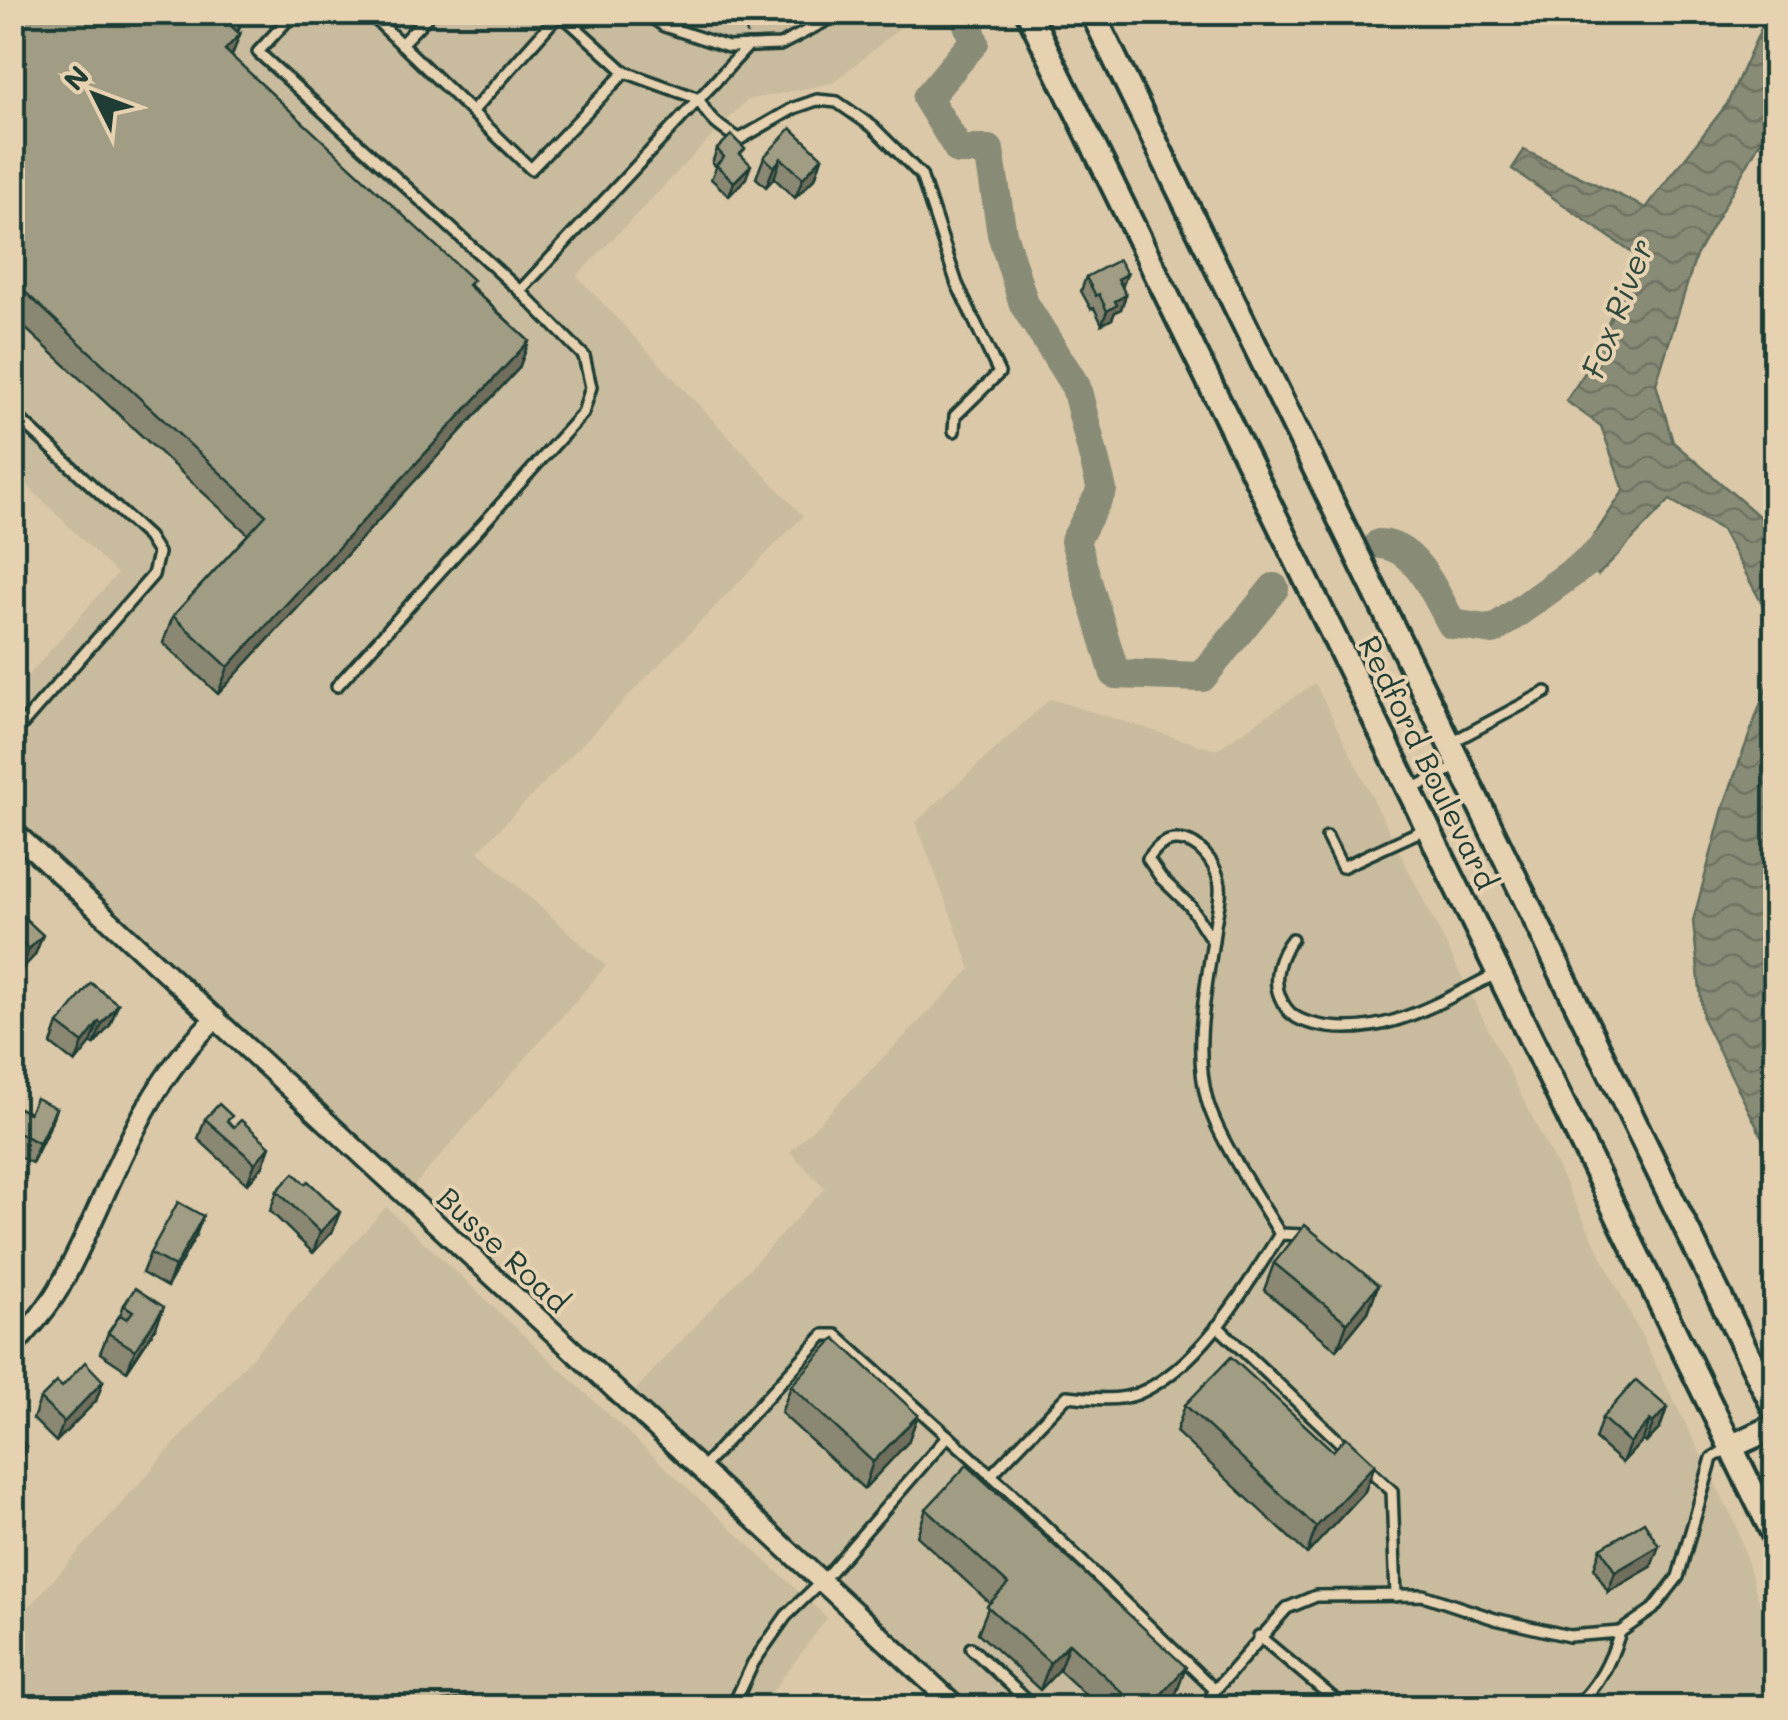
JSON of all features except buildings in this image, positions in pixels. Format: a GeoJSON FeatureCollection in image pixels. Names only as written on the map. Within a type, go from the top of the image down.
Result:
{"type":"FeatureCollection","features":[{"type":"Feature","properties":{"kind":"main road","name":"Redford Boulevard"},"geometry":{"type":"LineString","coordinates":[[1028,12],[1776,1539]]}},
{"type":"Feature","properties":{"kind":"main road","name":"Redford Boulevard"},"geometry":{"type":"LineString","coordinates":[[1092,12],[1776,1412]]}},
{"type":"Feature","properties":{"kind":"main road"},"geometry":{"type":"LineString","coordinates":[[1732,1446],[1776,1426]]}},
{"type":"Feature","properties":{"kind":"street","name":"Busse Road"},"geometry":{"type":"LineString","coordinates":[[12,830],[958,1708]]}},
{"type":"Feature","properties":{"kind":"street"},"geometry":{"type":"LineString","coordinates":[[12,1348],[63,1282],[147,1103],[187,1048],[216,1018]]}},
{"type":"Feature","properties":{"kind":"lane"},"geometry":{"type":"LineString","coordinates":[[295,12],[258,52],[520,291],[584,356],[591,387],[583,413],[337,686]]}},
{"type":"Feature","properties":{"kind":"lane"},"geometry":{"type":"LineString","coordinates":[[368,12],[532,169],[626,72]]}},
{"type":"Feature","properties":{"kind":"lane"},"geometry":{"type":"LineString","coordinates":[[401,44],[432,12]]}},
{"type":"Feature","properties":{"kind":"lane"},"geometry":{"type":"LineString","coordinates":[[644,12],[664,26],[728,47],[780,45],[843,12]]}},
{"type":"Feature","properties":{"kind":"lane"},"geometry":{"type":"LineString","coordinates":[[472,112],[560,13],[626,72],[699,99],[705,114],[740,139],[794,108],[816,100],[837,102],[873,127],[922,175],[957,284],[1000,374],[955,416],[954,431]]}},
{"type":"Feature","properties":{"kind":"lane"},"geometry":{"type":"LineString","coordinates":[[520,291],[748,46]]}},
{"type":"Feature","properties":{"kind":"lane"},"geometry":{"type":"LineString","coordinates":[[12,412],[148,537],[158,553],[152,576],[12,736]]}},
{"type":"Feature","properties":{"kind":"lane"},"geometry":{"type":"LineString","coordinates":[[1449,743],[1546,692]]}},
{"type":"Feature","properties":{"kind":"lane"},"geometry":{"type":"LineString","coordinates":[[1410,790],[1460,765]]}},
{"type":"Feature","properties":{"kind":"lane"},"geometry":{"type":"LineString","coordinates":[[1327,837],[1342,867],[1428,828]]}},
{"type":"Feature","properties":{"kind":"lane"},"geometry":{"type":"LineString","coordinates":[[1213,942],[1190,906],[1148,859],[1156,847],[1174,839],[1188,842],[1209,857],[1220,883],[1213,942],[1200,1048],[1208,1101],[1236,1160],[1280,1234]]}},
{"type":"Feature","properties":{"kind":"lane"},"geometry":{"type":"LineString","coordinates":[[1292,940],[1284,949],[1277,970],[1277,990],[1284,1008],[1298,1020],[1325,1027],[1362,1029],[1413,1015],[1498,972]]}},
{"type":"Feature","properties":{"kind":"lane"},"geometry":{"type":"LineString","coordinates":[[1280,1234],[1308,1236],[1323,1246]]}},
{"type":"Feature","properties":{"kind":"lane"},"geometry":{"type":"LineString","coordinates":[[991,1475],[1068,1396],[1096,1399],[1134,1395],[1168,1375],[1229,1314],[1280,1234]]}},
{"type":"Feature","properties":{"kind":"lane"},"geometry":{"type":"LineString","coordinates":[[1217,1326],[1392,1491],[1396,1596]]}},
{"type":"Feature","properties":{"kind":"lane"},"geometry":{"type":"LineString","coordinates":[[701,1469],[824,1335],[836,1334],[991,1475],[1216,1690]]}},
{"type":"Feature","properties":{"kind":"lane"},"geometry":{"type":"LineString","coordinates":[[732,1708],[766,1643],[786,1616],[822,1581],[948,1436]]}},
{"type":"Feature","properties":{"kind":"lane"},"geometry":{"type":"LineString","coordinates":[[1204,1708],[1259,1636],[1287,1608],[1316,1596],[1423,1595],[1495,1619],[1569,1636],[1620,1632],[1653,1609],[1678,1578],[1712,1458],[1732,1446]]}},
{"type":"Feature","properties":{"kind":"lane"},"geometry":{"type":"LineString","coordinates":[[1575,1708],[1592,1692],[1608,1667],[1620,1632]]}},
{"type":"Feature","properties":{"kind":"lane"},"geometry":{"type":"LineString","coordinates":[[1259,1636],[1346,1708]]}},
{"type":"Feature","properties":{"kind":"lane"},"geometry":{"type":"LineString","coordinates":[[971,1648],[1035,1708]]}},
{"type":"Feature","properties":{"kind":"lane"},"geometry":{"type":"LineString","coordinates":[[444,1708],[478,1703],[502,1708]]}},
{"type":"Feature","properties":{"kind":"path"},"geometry":{"type":"LineString","coordinates":[[744,12],[748,46]]}},
{"type":"Feature","properties":{"kind":"shaded area"},"geometry":{"type":"Polygon","coordinates":[[[12,13],[918,13],[833,83],[747,100],[577,276],[803,516],[478,851],[606,966],[406,1195],[13,830],[13,693],[117,574],[13,471],[12,13]]]}},
{"type":"Feature","properties":{"kind":"shaded area"},"geometry":{"type":"Polygon","coordinates":[[[1315,683],[1736,1525],[1775,1655],[1775,1707],[958,1707],[626,1400],[825,1188],[790,1152],[971,969],[916,822],[1050,699],[1216,750],[1315,683]]]}},
{"type":"Feature","properties":{"kind":"shaded area"},"geometry":{"type":"Polygon","coordinates":[[[386,1207],[827,1618],[761,1707],[13,1708],[13,1625],[386,1207]]]}},
{"type":"Feature","properties":{"kind":"water","name":"Fox River"},"geometry":{"type":"Polygon","coordinates":[[[1768,13],[1775,13],[1775,115],[1696,256],[1656,384],[1673,442],[1775,530],[1775,1163],[1703,1019],[1693,921],[1724,805],[1771,675],[1766,611],[1722,530],[1670,500],[1598,575],[1582,554],[1624,490],[1601,426],[1566,401],[1586,371],[1638,257],[1512,169],[1524,150],[1646,208],[1727,104],[1768,13]]]}},
{"type":"Feature","properties":{"kind":"waterway"},"geometry":{"type":"LineString","coordinates":[[964,12],[974,42],[927,98],[959,150],[989,150],[1002,234],[1024,304],[1076,387],[1102,490],[1075,541],[1115,674],[1202,677],[1274,588]]}},
{"type":"Feature","properties":{"kind":"waterway"},"geometry":{"type":"LineString","coordinates":[[1379,544],[1392,547],[1415,562],[1452,624],[1493,630],[1590,560],[1617,534]]}}]}
